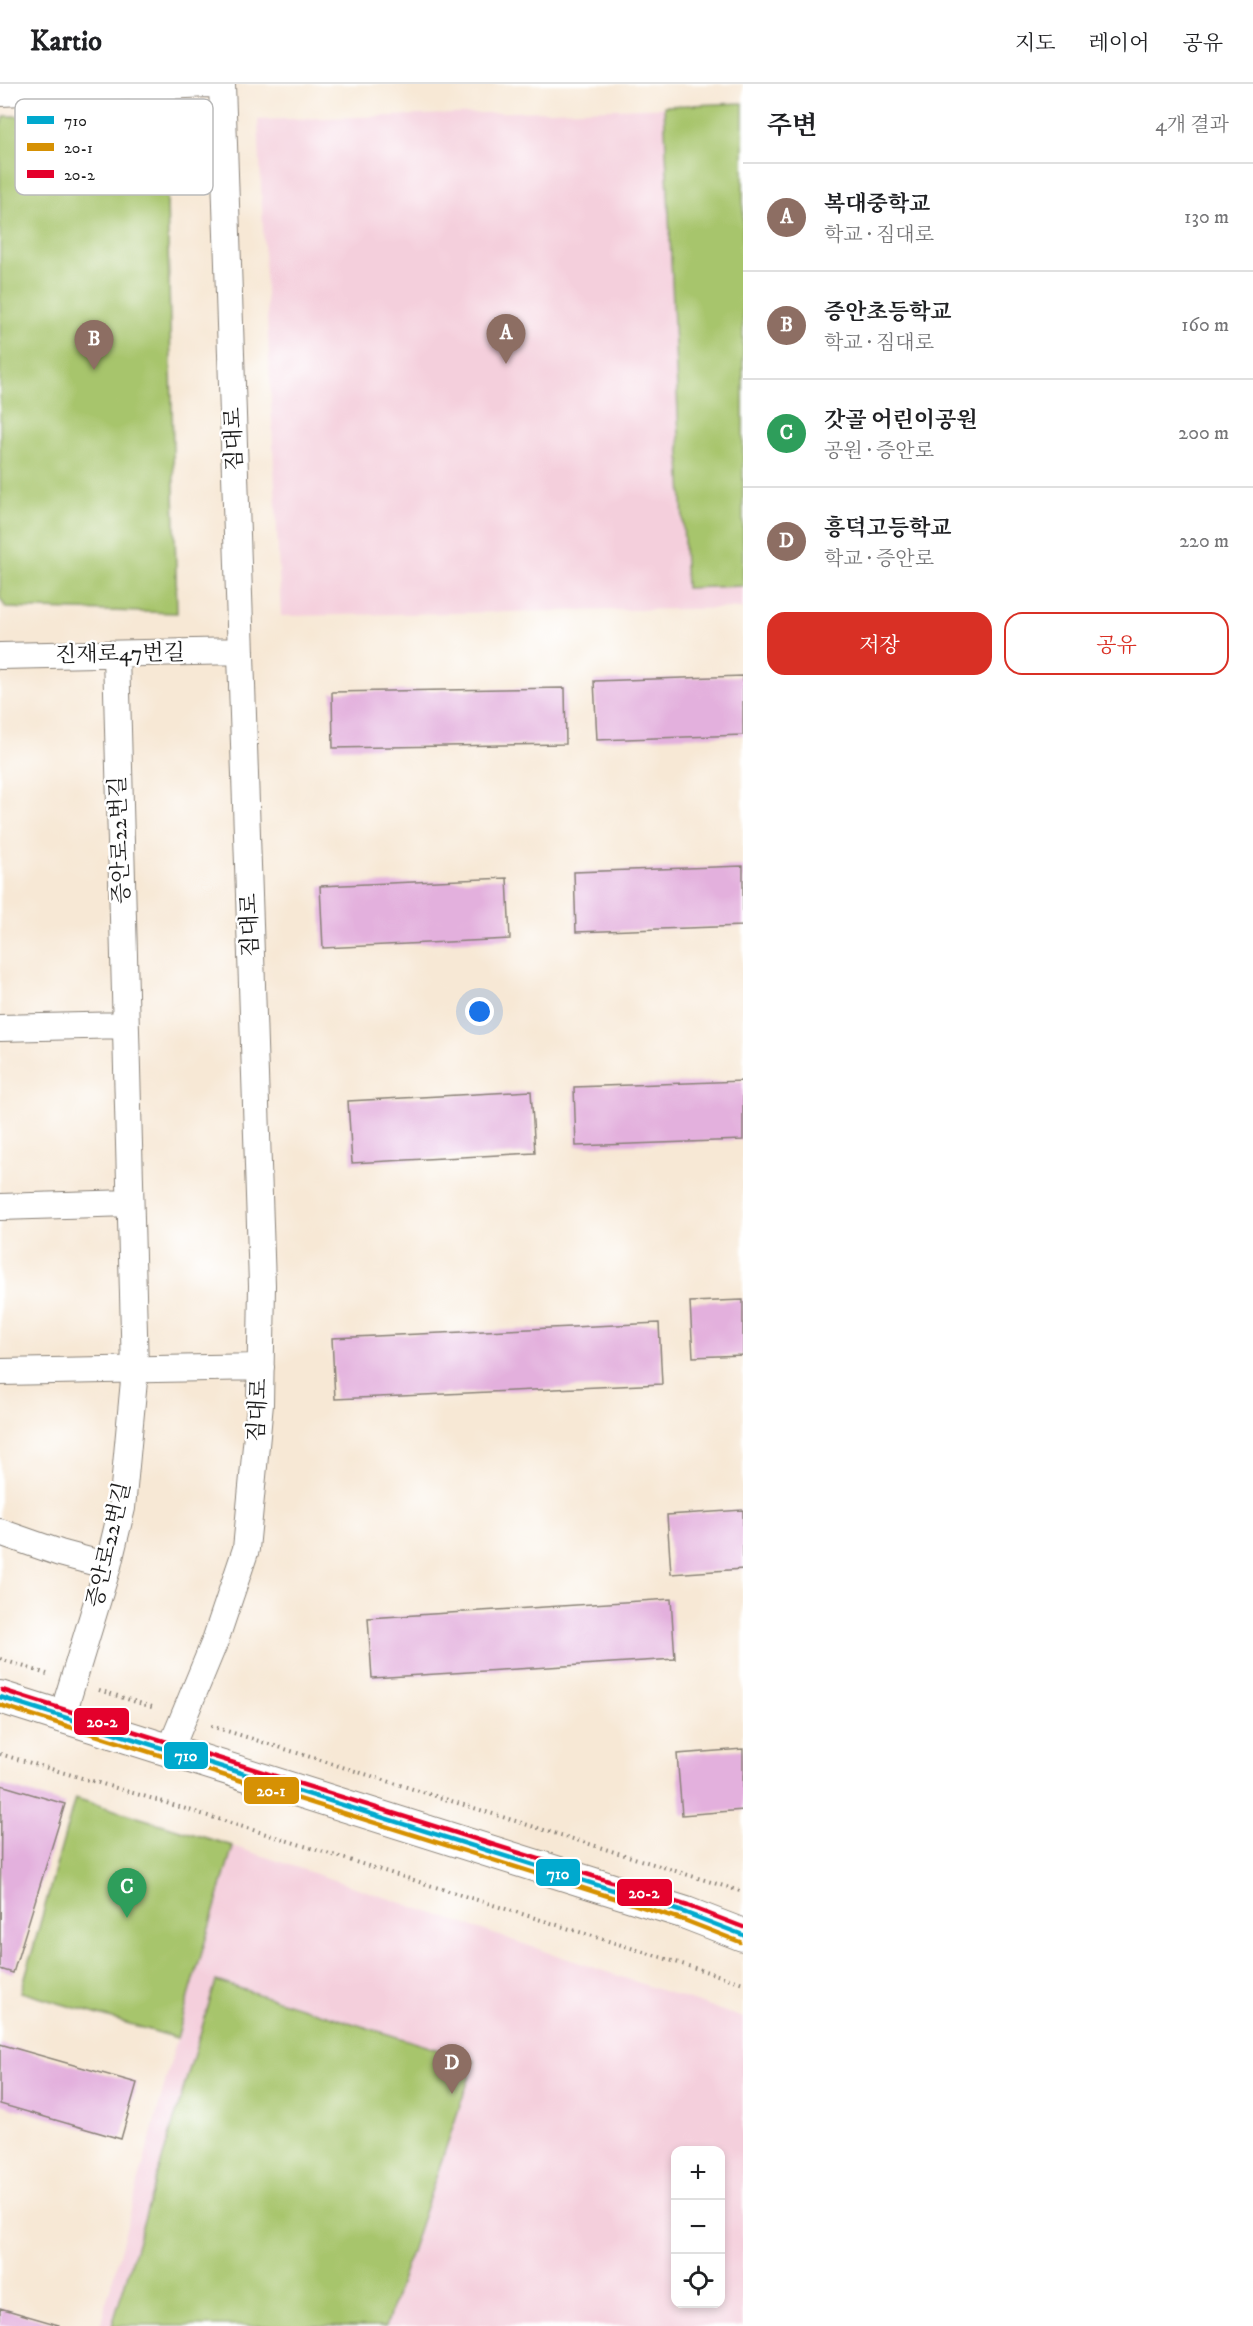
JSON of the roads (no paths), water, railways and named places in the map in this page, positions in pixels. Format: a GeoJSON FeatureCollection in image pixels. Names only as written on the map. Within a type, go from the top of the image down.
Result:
{"type":"FeatureCollection","features":[{"type":"Feature","properties":{"kind":"street"},"geometry":{"type":"LineString","coordinates":[[0,93],[97,86],[210,84]]}},
{"type":"Feature","properties":{"kind":"street","name":"짐대로"},"geometry":{"type":"LineString","coordinates":[[170,1750],[215,1641],[246,1549],[260,1404],[262,1285],[222,84]]}},
{"type":"Feature","properties":{"kind":"street","name":"진재로47번길"},"geometry":{"type":"LineString","coordinates":[[0,656],[241,651]]}},
{"type":"Feature","properties":{"kind":"street","name":"증안로22번길"},"geometry":{"type":"LineString","coordinates":[[62,1717],[108,1566],[122,1508],[135,1370],[116,654]]}},
{"type":"Feature","properties":{"kind":"street"},"geometry":{"type":"LineString","coordinates":[[0,1028],[125,1025]]}},
{"type":"Feature","properties":{"kind":"street"},"geometry":{"type":"LineString","coordinates":[[0,1207],[130,1203]]}},
{"type":"Feature","properties":{"kind":"street"},"geometry":{"type":"LineString","coordinates":[[0,1372],[261,1367]]}},
{"type":"Feature","properties":{"kind":"street"},"geometry":{"type":"LineString","coordinates":[[0,1532],[60,1553],[108,1566]]}},
{"type":"Feature","properties":{"kind":"street"},"geometry":{"type":"LineString","coordinates":[[0,1697],[686,1913],[743,1935]]}},
{"type":"Feature","properties":{"kind":"place","name":"복대중학교"},"geometry":{"type":"Point","coordinates":[506,364]}},
{"type":"Feature","properties":{"kind":"place","name":"증안초등학교"},"geometry":{"type":"Point","coordinates":[94,370]}},
{"type":"Feature","properties":{"kind":"place","name":"갓골 어린이공원"},"geometry":{"type":"Point","coordinates":[127,1918]}},
{"type":"Feature","properties":{"kind":"place","name":"흥덕고등학교"},"geometry":{"type":"Point","coordinates":[452,2094]}}]}
